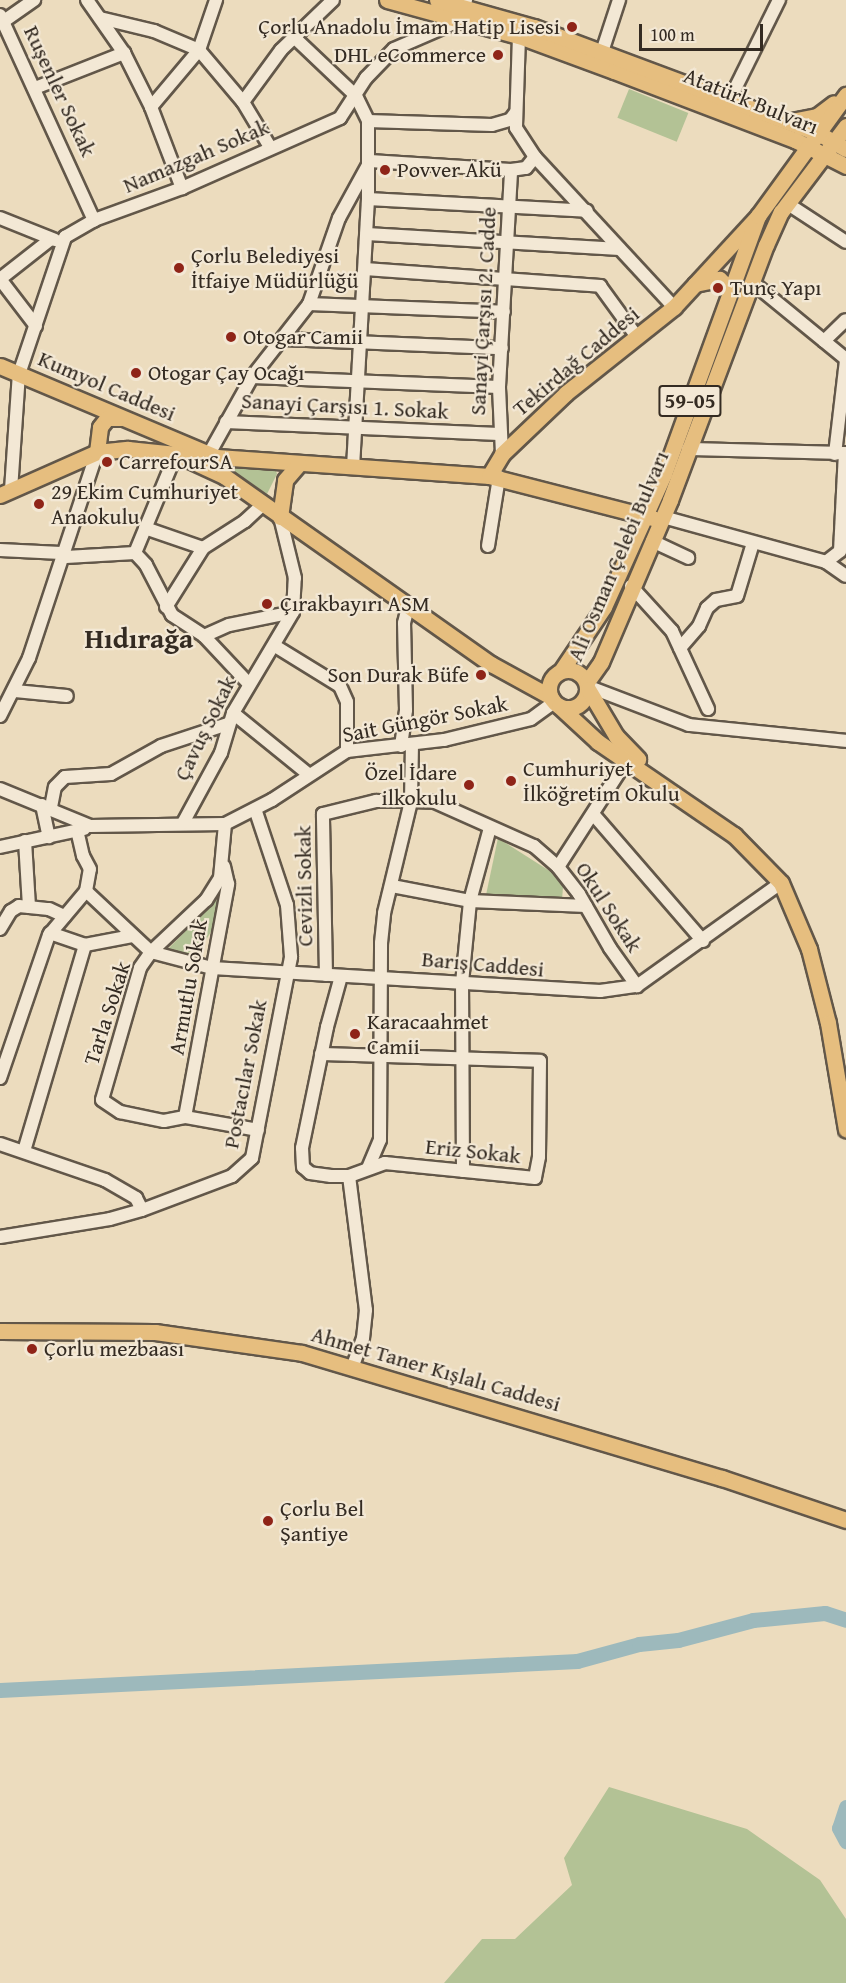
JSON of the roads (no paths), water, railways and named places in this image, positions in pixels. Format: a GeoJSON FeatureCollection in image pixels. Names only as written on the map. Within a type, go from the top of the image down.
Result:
{"type":"FeatureCollection","features":[{"type":"Feature","properties":{"kind":"main road","name":"Atatürk Bulvarı"},"geometry":{"type":"LineString","coordinates":[[387,0],[441,4],[464,9],[602,52],[818,133],[841,145]]}},
{"type":"Feature","properties":{"kind":"main road","name":"Atatürk Bulvarı"},"geometry":{"type":"LineString","coordinates":[[464,9],[519,36],[787,138],[846,166]]}},
{"type":"Feature","properties":{"kind":"main road"},"geometry":{"type":"LineString","coordinates":[[788,122],[817,116],[846,94]]}},
{"type":"Feature","properties":{"kind":"main road","name":"Ali Osman Çelebi Bulvarı"},"geometry":{"type":"LineString","coordinates":[[561,671],[604,607],[645,516],[758,216],[846,94]]}},
{"type":"Feature","properties":{"kind":"main road","name":"Ali Osman Çelebi Bulvarı"},"geometry":{"type":"LineString","coordinates":[[587,686],[601,662],[631,586],[662,518],[752,282],[788,204],[825,155],[841,145],[846,126]]}},
{"type":"Feature","properties":{"kind":"main road"},"geometry":{"type":"LineString","coordinates":[[787,138],[793,156],[791,171]]}},
{"type":"Feature","properties":{"kind":"main road","name":"Tekirdağ Caddesi"},"geometry":{"type":"LineString","coordinates":[[494,477],[502,454],[566,393],[675,307],[758,216]]}},
{"type":"Feature","properties":{"kind":"main road"},"geometry":{"type":"LineString","coordinates":[[695,284],[720,279],[731,289]]}},
{"type":"Feature","properties":{"kind":"main road","name":"Kumyol Caddesi"},"geometry":{"type":"LineString","coordinates":[[1,363],[19,374],[207,453]]}},
{"type":"Feature","properties":{"kind":"main road"},"geometry":{"type":"LineString","coordinates":[[97,452],[100,427],[106,418],[130,420]]}},
{"type":"Feature","properties":{"kind":"main road"},"geometry":{"type":"LineString","coordinates":[[5,493],[97,452],[128,448],[176,454],[224,476],[491,664],[555,701],[598,742],[734,835],[781,883],[809,949],[828,1023],[846,1129]]}},
{"type":"Feature","properties":{"kind":"main road"},"geometry":{"type":"LineString","coordinates":[[207,453],[278,463],[353,466],[494,477],[645,516],[662,518]]}},
{"type":"Feature","properties":{"kind":"main road"},"geometry":{"type":"LineString","coordinates":[[262,504],[276,488],[278,463]]}},
{"type":"Feature","properties":{"kind":"main road"},"geometry":{"type":"LineString","coordinates":[[280,517],[285,480],[299,464]]}},
{"type":"Feature","properties":{"kind":"main road"},"geometry":{"type":"LineString","coordinates":[[555,701],[552,679],[561,671],[579,672],[621,742],[678,795]]}},
{"type":"Feature","properties":{"kind":"main road"},"geometry":{"type":"LineString","coordinates":[[555,701],[578,705],[587,686]]}},
{"type":"Feature","properties":{"kind":"main road","name":"Ahmet Taner Kışlalı Caddesi"},"geometry":{"type":"LineString","coordinates":[[0,1331],[166,1333],[248,1343],[353,1366],[722,1478],[846,1520]]}},
{"type":"Feature","properties":{"kind":"street"},"geometry":{"type":"LineString","coordinates":[[2,18],[34,0]]}},
{"type":"Feature","properties":{"kind":"street"},"geometry":{"type":"LineString","coordinates":[[87,0],[124,53],[151,107],[182,188]]}},
{"type":"Feature","properties":{"kind":"street"},"geometry":{"type":"LineString","coordinates":[[151,107],[199,50],[216,0]]}},
{"type":"Feature","properties":{"kind":"street"},"geometry":{"type":"LineString","coordinates":[[243,102],[281,50],[296,39],[333,0]]}},
{"type":"Feature","properties":{"kind":"street"},"geometry":{"type":"LineString","coordinates":[[602,52],[619,0]]}},
{"type":"Feature","properties":{"kind":"street"},"geometry":{"type":"LineString","coordinates":[[729,101],[779,0]]}},
{"type":"Feature","properties":{"kind":"street"},"geometry":{"type":"LineString","coordinates":[[429,33],[441,4]]}},
{"type":"Feature","properties":{"kind":"street","name":"Namazgah Sokak"},"geometry":{"type":"LineString","coordinates":[[65,237],[94,220],[182,188],[270,147],[340,118],[366,78],[394,49],[429,33],[464,9]]}},
{"type":"Feature","properties":{"kind":"street","name":"Ruşenler Sokak"},"geometry":{"type":"LineString","coordinates":[[2,18],[94,220]]}},
{"type":"Feature","properties":{"kind":"street"},"geometry":{"type":"LineString","coordinates":[[100,18],[154,31],[199,50],[243,102],[270,147]]}},
{"type":"Feature","properties":{"kind":"street"},"geometry":{"type":"LineString","coordinates":[[519,36],[516,128],[535,157],[675,307]]}},
{"type":"Feature","properties":{"kind":"street"},"geometry":{"type":"LineString","coordinates":[[296,39],[356,96],[368,121],[370,161],[367,234],[353,466]]}},
{"type":"Feature","properties":{"kind":"street"},"geometry":{"type":"LineString","coordinates":[[35,88],[124,53]]}},
{"type":"Feature","properties":{"kind":"street"},"geometry":{"type":"LineString","coordinates":[[368,121],[492,125],[510,120],[516,112]]}},
{"type":"Feature","properties":{"kind":"street"},"geometry":{"type":"LineString","coordinates":[[370,161],[512,170],[526,168],[535,157]]}},
{"type":"Feature","properties":{"kind":"street"},"geometry":{"type":"LineString","coordinates":[[207,453],[252,377],[309,304],[339,218],[370,161]]}},
{"type":"Feature","properties":{"kind":"street","name":"Sanayi Çarşısı 2. Cadde"},"geometry":{"type":"LineString","coordinates":[[502,454],[498,434],[499,387],[512,170]]}},
{"type":"Feature","properties":{"kind":"street"},"geometry":{"type":"LineString","coordinates":[[368,199],[587,211]]}},
{"type":"Feature","properties":{"kind":"street"},"geometry":{"type":"LineString","coordinates":[[788,204],[846,242]]}},
{"type":"Feature","properties":{"kind":"street"},"geometry":{"type":"LineString","coordinates":[[0,219],[51,239],[65,237],[19,374],[5,493]]}},
{"type":"Feature","properties":{"kind":"street"},"geometry":{"type":"LineString","coordinates":[[367,234],[620,249]]}},
{"type":"Feature","properties":{"kind":"street"},"geometry":{"type":"LineString","coordinates":[[36,326],[0,279],[51,239]]}},
{"type":"Feature","properties":{"kind":"street"},"geometry":{"type":"LineString","coordinates":[[365,269],[600,286],[637,337]]}},
{"type":"Feature","properties":{"kind":"street"},"geometry":{"type":"LineString","coordinates":[[752,282],[846,360],[842,453],[845,530],[840,551],[826,562]]}},
{"type":"Feature","properties":{"kind":"street"},"geometry":{"type":"LineString","coordinates":[[309,304],[363,304],[504,312]]}},
{"type":"Feature","properties":{"kind":"street"},"geometry":{"type":"LineString","coordinates":[[824,341],[846,320]]}},
{"type":"Feature","properties":{"kind":"street"},"geometry":{"type":"LineString","coordinates":[[283,339],[502,348]]}},
{"type":"Feature","properties":{"kind":"street"},"geometry":{"type":"LineString","coordinates":[[252,377],[499,387]]}},
{"type":"Feature","properties":{"kind":"street","name":"Sanayi Çarşısı 1. Sokak"},"geometry":{"type":"LineString","coordinates":[[226,422],[498,434]]}},
{"type":"Feature","properties":{"kind":"street"},"geometry":{"type":"LineString","coordinates":[[688,449],[842,453]]}},
{"type":"Feature","properties":{"kind":"street"},"geometry":{"type":"LineString","coordinates":[[0,716],[15,691],[97,452]]}},
{"type":"Feature","properties":{"kind":"street"},"geometry":{"type":"LineString","coordinates":[[135,554],[176,454]]}},
{"type":"Feature","properties":{"kind":"street"},"geometry":{"type":"LineString","coordinates":[[488,546],[494,477]]}},
{"type":"Feature","properties":{"kind":"street"},"geometry":{"type":"LineString","coordinates":[[166,607],[203,548],[245,521],[262,504]]}},
{"type":"Feature","properties":{"kind":"street","name":"Çavuş Sokak"},"geometry":{"type":"LineString","coordinates":[[183,823],[221,753],[230,718],[249,684],[275,646],[293,612],[295,578],[280,517]]}},
{"type":"Feature","properties":{"kind":"street"},"geometry":{"type":"LineString","coordinates":[[662,518],[826,562],[846,576]]}},
{"type":"Feature","properties":{"kind":"street"},"geometry":{"type":"LineString","coordinates":[[146,528],[203,548]]}},
{"type":"Feature","properties":{"kind":"street"},"geometry":{"type":"LineString","coordinates":[[652,541],[688,558]]}},
{"type":"Feature","properties":{"kind":"street"},"geometry":{"type":"LineString","coordinates":[[680,648],[699,627],[707,608],[716,600],[737,596],[753,543]]}},
{"type":"Feature","properties":{"kind":"street"},"geometry":{"type":"LineString","coordinates":[[0,550],[61,553],[66,557],[135,554],[146,565],[172,615],[204,636],[249,684]]}},
{"type":"Feature","properties":{"kind":"street"},"geometry":{"type":"LineString","coordinates":[[631,586],[672,631],[708,709]]}},
{"type":"Feature","properties":{"kind":"street"},"geometry":{"type":"LineString","coordinates":[[366,1169],[380,1140],[381,943],[411,801],[404,623],[408,607]]}},
{"type":"Feature","properties":{"kind":"street"},"geometry":{"type":"LineString","coordinates":[[204,636],[229,625],[293,612]]}},
{"type":"Feature","properties":{"kind":"street"},"geometry":{"type":"LineString","coordinates":[[275,646],[340,686],[347,702],[347,751]]}},
{"type":"Feature","properties":{"kind":"street"},"geometry":{"type":"LineString","coordinates":[[587,686],[689,725],[846,741]]}},
{"type":"Feature","properties":{"kind":"street"},"geometry":{"type":"LineString","coordinates":[[15,691],[67,696]]}},
{"type":"Feature","properties":{"kind":"street","name":"Sait Güngör Sokak"},"geometry":{"type":"LineString","coordinates":[[0,789],[47,806],[90,826],[225,824],[255,809],[347,751],[407,745],[531,719],[555,701]]}},
{"type":"Feature","properties":{"kind":"street"},"geometry":{"type":"LineString","coordinates":[[49,837],[47,806],[55,787],[65,777],[111,774],[161,746],[230,718],[308,774]]}},
{"type":"Feature","properties":{"kind":"street"},"geometry":{"type":"LineString","coordinates":[[558,867],[627,760]]}},
{"type":"Feature","properties":{"kind":"street","name":"Cevizli Sokak"},"geometry":{"type":"LineString","coordinates":[[326,975],[323,814],[376,801],[411,801]]}},
{"type":"Feature","properties":{"kind":"street","name":"Okul Sokak"},"geometry":{"type":"LineString","coordinates":[[411,801],[435,802],[534,846],[558,867],[586,906],[609,948],[637,986]]}},
{"type":"Feature","properties":{"kind":"street","name":"Postacılar Sokak"},"geometry":{"type":"LineString","coordinates":[[0,1237],[110,1219],[142,1210],[232,1176],[246,1167],[252,1158],[285,974],[291,957],[287,904],[255,809]]}},
{"type":"Feature","properties":{"kind":"street"},"geometry":{"type":"LineString","coordinates":[[593,814],[703,941]]}},
{"type":"Feature","properties":{"kind":"street","name":"Tarla Sokak"},"geometry":{"type":"LineString","coordinates":[[185,1117],[164,1121],[120,1112],[102,1100],[131,991],[150,952],[206,900],[224,865],[225,824]]}},
{"type":"Feature","properties":{"kind":"street"},"geometry":{"type":"LineString","coordinates":[[0,847],[77,831],[90,826]]}},
{"type":"Feature","properties":{"kind":"street"},"geometry":{"type":"LineString","coordinates":[[463,1171],[460,1056],[462,983],[470,901],[490,828]]}},
{"type":"Feature","properties":{"kind":"street"},"geometry":{"type":"LineString","coordinates":[[0,1078],[50,933],[86,891],[90,868],[82,856],[77,831]]}},
{"type":"Feature","properties":{"kind":"street"},"geometry":{"type":"LineString","coordinates":[[25,841],[29,906]]}},
{"type":"Feature","properties":{"kind":"street","name":"Armutlu Sokak"},"geometry":{"type":"LineString","coordinates":[[185,1117],[228,884],[224,865]]}},
{"type":"Feature","properties":{"kind":"street"},"geometry":{"type":"LineString","coordinates":[[637,986],[781,883]]}},
{"type":"Feature","properties":{"kind":"street"},"geometry":{"type":"LineString","coordinates":[[392,886],[470,901],[586,906]]}},
{"type":"Feature","properties":{"kind":"street"},"geometry":{"type":"LineString","coordinates":[[86,891],[150,952]]}},
{"type":"Feature","properties":{"kind":"street"},"geometry":{"type":"LineString","coordinates":[[0,929],[11,911],[29,906],[64,916]]}},
{"type":"Feature","properties":{"kind":"street"},"geometry":{"type":"LineString","coordinates":[[50,933],[85,945],[132,936]]}},
{"type":"Feature","properties":{"kind":"street"},"geometry":{"type":"LineString","coordinates":[[24,1151],[85,945]]}},
{"type":"Feature","properties":{"kind":"street","name":"Barış Caddesi"},"geometry":{"type":"LineString","coordinates":[[150,952],[212,968],[285,974],[382,976],[551,991],[637,986]]}},
{"type":"Feature","properties":{"kind":"street"},"geometry":{"type":"LineString","coordinates":[[341,976],[321,1054],[301,1160],[310,1173],[349,1176],[366,1310],[363,1338],[353,1366]]}},
{"type":"Feature","properties":{"kind":"street"},"geometry":{"type":"LineString","coordinates":[[321,1054],[381,1058],[460,1056]]}},
{"type":"Feature","properties":{"kind":"street","name":"Eriz Sokak"},"geometry":{"type":"LineString","coordinates":[[349,1176],[385,1163],[535,1178],[539,1157],[540,1061],[460,1056]]}},
{"type":"Feature","properties":{"kind":"street"},"geometry":{"type":"LineString","coordinates":[[185,1117],[258,1130]]}},
{"type":"Feature","properties":{"kind":"street"},"geometry":{"type":"LineString","coordinates":[[0,1144],[105,1180],[136,1198],[142,1210]]}},
{"type":"Feature","properties":{"kind":"waterway"},"geometry":{"type":"LineString","coordinates":[[0,1690],[577,1661],[639,1644],[678,1640],[753,1620],[825,1613],[846,1620]]}},
{"type":"Feature","properties":{"kind":"waterway"},"geometry":{"type":"LineString","coordinates":[[846,1807],[839,1828],[846,1841]]}},
{"type":"Feature","properties":{"kind":"place","name":"Çorlu Anadolu İmam Hatip Lisesi"},"geometry":{"type":"Point","coordinates":[572,27]}},
{"type":"Feature","properties":{"kind":"place","name":"DHL eCommerce"},"geometry":{"type":"Point","coordinates":[498,55]}},
{"type":"Feature","properties":{"kind":"place","name":"Povver Akü"},"geometry":{"type":"Point","coordinates":[385,170]}},
{"type":"Feature","properties":{"kind":"place","name":"Çorlu Belediyesi İtfaiye Müdürlüğü"},"geometry":{"type":"Point","coordinates":[179,268]}},
{"type":"Feature","properties":{"kind":"place","name":"Tunç Yapı"},"geometry":{"type":"Point","coordinates":[718,288]}},
{"type":"Feature","properties":{"kind":"place","name":"Otogar Camii"},"geometry":{"type":"Point","coordinates":[231,337]}},
{"type":"Feature","properties":{"kind":"place","name":"Otogar Çay Ocağı"},"geometry":{"type":"Point","coordinates":[136,373]}},
{"type":"Feature","properties":{"kind":"place","name":"CarrefourSA"},"geometry":{"type":"Point","coordinates":[107,462]}},
{"type":"Feature","properties":{"kind":"place","name":"29 Ekim Cumhuriyet Anaokulu"},"geometry":{"type":"Point","coordinates":[39,504]}},
{"type":"Feature","properties":{"kind":"place","name":"Çırakbayırı ASM"},"geometry":{"type":"Point","coordinates":[267,604]}},
{"type":"Feature","properties":{"kind":"place","name":"Son Durak Büfe"},"geometry":{"type":"Point","coordinates":[481,675]}},
{"type":"Feature","properties":{"kind":"place","name":"Cumhuriyet İlköğretim Okulu"},"geometry":{"type":"Point","coordinates":[511,781]}},
{"type":"Feature","properties":{"kind":"place","name":"Özel İdare ilkokulu"},"geometry":{"type":"Point","coordinates":[469,785]}},
{"type":"Feature","properties":{"kind":"place","name":"Karacaahmet Camii"},"geometry":{"type":"Point","coordinates":[355,1034]}},
{"type":"Feature","properties":{"kind":"place","name":"Çorlu mezbaası"},"geometry":{"type":"Point","coordinates":[32,1349]}},
{"type":"Feature","properties":{"kind":"place","name":"Çorlu Bel Şantiye"},"geometry":{"type":"Point","coordinates":[268,1521]}},
{"type":"Feature","properties":{"kind":"district","name":"Hıdırağa"},"geometry":{"type":"Point","coordinates":[139,638]}}]}
